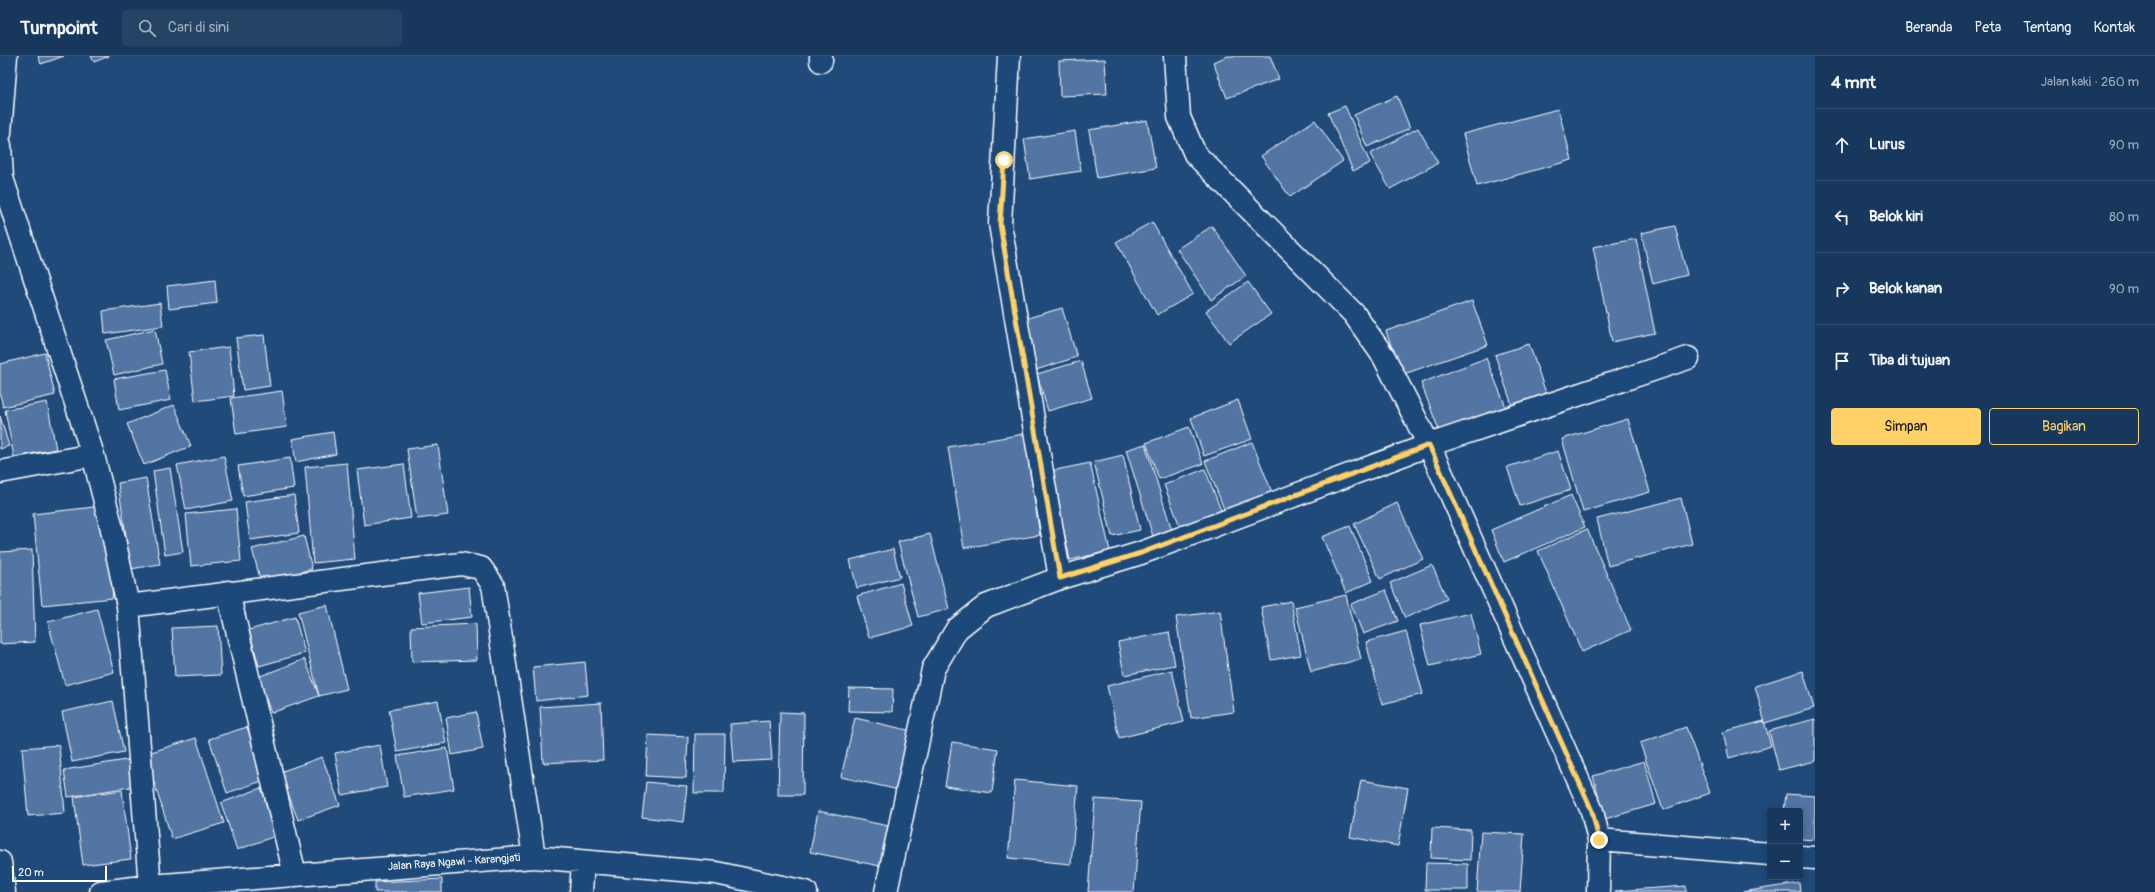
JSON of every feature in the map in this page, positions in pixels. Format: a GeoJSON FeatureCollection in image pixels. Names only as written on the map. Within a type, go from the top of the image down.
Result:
{"type":"FeatureCollection","features":[{"type":"Feature","properties":{"kind":"street"},"geometry":{"type":"LineString","coordinates":[[0,132],[6,56]]}},
{"type":"Feature","properties":{"kind":"street"},"geometry":{"type":"LineString","coordinates":[[1009,56],[1000,224],[1060,578]]}},
{"type":"Feature","properties":{"kind":"street"},"geometry":{"type":"LineString","coordinates":[[1175,56],[1179,116],[1196,154],[1354,314],[1384,358],[1429,445],[1592,811],[1599,840],[1598,892]]}},
{"type":"Feature","properties":{"kind":"street"},"geometry":{"type":"LineString","coordinates":[[0,146],[2,178],[93,455],[111,525],[128,606],[150,886]]}},
{"type":"Feature","properties":{"kind":"street"},"geometry":{"type":"LineString","coordinates":[[886,892],[933,669],[957,629],[986,606],[1060,578],[1141,553],[1429,445],[1688,358]]}},
{"type":"Feature","properties":{"kind":"street"},"geometry":{"type":"LineString","coordinates":[[0,472],[93,455]]}},
{"type":"Feature","properties":{"kind":"street"},"geometry":{"type":"LineString","coordinates":[[128,606],[228,592],[461,564],[480,568],[492,585],[534,857]]}},
{"type":"Feature","properties":{"kind":"street"},"geometry":{"type":"LineString","coordinates":[[228,592],[295,875]]}},
{"type":"Feature","properties":{"kind":"street"},"geometry":{"type":"LineString","coordinates":[[1599,840],[1767,854]]}},
{"type":"Feature","properties":{"kind":"street","name":"Jalan Raya Ngawi - Karangjati"},"geometry":{"type":"LineString","coordinates":[[101,892],[150,886],[534,857],[716,873],[806,892]]}},
{"type":"Feature","properties":{"kind":"street"},"geometry":{"type":"LineString","coordinates":[[1803,857],[1815,858]]}},
{"type":"Feature","properties":{"kind":"street"},"geometry":{"type":"LineString","coordinates":[[0,862],[4,892]]}},
{"type":"Feature","properties":{"kind":"street"},"geometry":{"type":"LineString","coordinates":[[581,892],[583,862]]}},
{"type":"Feature","properties":{"kind":"building"},"geometry":{"type":"Polygon","coordinates":[[[38,56],[64,56],[41,64],[38,56]]]}},
{"type":"Feature","properties":{"kind":"building"},"geometry":{"type":"Polygon","coordinates":[[[91,56],[109,56],[94,62],[91,56]]]}},
{"type":"Feature","properties":{"kind":"building"},"geometry":{"type":"Polygon","coordinates":[[[1228,56],[1270,56],[1279,79],[1227,98],[1213,62],[1228,56]]]}},
{"type":"Feature","properties":{"kind":"building"},"geometry":{"type":"Polygon","coordinates":[[[1105,59],[1107,94],[1060,96],[1059,61],[1105,59]]]}},
{"type":"Feature","properties":{"kind":"building"},"geometry":{"type":"Polygon","coordinates":[[[1397,96],[1410,128],[1367,147],[1354,115],[1397,96]]]}},
{"type":"Feature","properties":{"kind":"building"},"geometry":{"type":"Polygon","coordinates":[[[1345,106],[1370,163],[1353,171],[1328,113],[1345,106]]]}},
{"type":"Feature","properties":{"kind":"building"},"geometry":{"type":"Polygon","coordinates":[[[1558,109],[1572,160],[1477,186],[1463,134],[1558,109]]]}},
{"type":"Feature","properties":{"kind":"building"},"geometry":{"type":"Polygon","coordinates":[[[1147,120],[1156,168],[1097,178],[1089,130],[1147,120]]]}},
{"type":"Feature","properties":{"kind":"building"},"geometry":{"type":"Polygon","coordinates":[[[1315,120],[1343,161],[1290,197],[1261,156],[1315,120]]]}},
{"type":"Feature","properties":{"kind":"building"},"geometry":{"type":"Polygon","coordinates":[[[1418,128],[1438,163],[1390,189],[1370,154],[1418,128]]]}},
{"type":"Feature","properties":{"kind":"building"},"geometry":{"type":"Polygon","coordinates":[[[1075,131],[1081,171],[1030,179],[1024,139],[1075,131]]]}},
{"type":"Feature","properties":{"kind":"building"},"geometry":{"type":"Polygon","coordinates":[[[1152,222],[1193,294],[1157,315],[1116,242],[1152,222]]]}},
{"type":"Feature","properties":{"kind":"building"},"geometry":{"type":"Polygon","coordinates":[[[1212,226],[1246,276],[1211,300],[1177,249],[1212,226]]]}},
{"type":"Feature","properties":{"kind":"building"},"geometry":{"type":"Polygon","coordinates":[[[1675,226],[1687,275],[1653,284],[1641,233],[1675,226]]]}},
{"type":"Feature","properties":{"kind":"building"},"geometry":{"type":"Polygon","coordinates":[[[1636,239],[1655,333],[1612,342],[1593,247],[1636,239]]]}},
{"type":"Feature","properties":{"kind":"building"},"geometry":{"type":"Polygon","coordinates":[[[215,280],[217,303],[169,309],[167,286],[215,280]]]}},
{"type":"Feature","properties":{"kind":"building"},"geometry":{"type":"Polygon","coordinates":[[[1248,282],[1271,314],[1229,343],[1206,311],[1248,282]]]}},
{"type":"Feature","properties":{"kind":"building"},"geometry":{"type":"Polygon","coordinates":[[[1472,301],[1488,345],[1401,375],[1386,331],[1472,301]]]}},
{"type":"Feature","properties":{"kind":"building"},"geometry":{"type":"Polygon","coordinates":[[[160,303],[163,326],[105,334],[103,311],[160,303]]]}},
{"type":"Feature","properties":{"kind":"building"},"geometry":{"type":"Polygon","coordinates":[[[1062,308],[1077,357],[1036,370],[1021,320],[1062,308]]]}},
{"type":"Feature","properties":{"kind":"building"},"geometry":{"type":"Polygon","coordinates":[[[155,329],[162,364],[114,375],[106,340],[155,329]]]}},
{"type":"Feature","properties":{"kind":"building"},"geometry":{"type":"Polygon","coordinates":[[[264,335],[270,386],[243,390],[236,338],[264,335]]]}},
{"type":"Feature","properties":{"kind":"building"},"geometry":{"type":"Polygon","coordinates":[[[1529,344],[1547,396],[1513,408],[1495,355],[1529,344]]]}},
{"type":"Feature","properties":{"kind":"building"},"geometry":{"type":"Polygon","coordinates":[[[229,347],[234,396],[195,401],[189,352],[229,347]]]}},
{"type":"Feature","properties":{"kind":"building"},"geometry":{"type":"Polygon","coordinates":[[[45,353],[55,395],[3,407],[0,394],[0,364],[45,353]]]}},
{"type":"Feature","properties":{"kind":"building"},"geometry":{"type":"Polygon","coordinates":[[[1486,358],[1506,407],[1440,433],[1421,383],[1486,358]]]}},
{"type":"Feature","properties":{"kind":"building"},"geometry":{"type":"Polygon","coordinates":[[[1081,361],[1092,398],[1048,411],[1037,374],[1081,361]]]}},
{"type":"Feature","properties":{"kind":"building"},"geometry":{"type":"Polygon","coordinates":[[[165,370],[171,400],[119,410],[114,379],[165,370]]]}},
{"type":"Feature","properties":{"kind":"building"},"geometry":{"type":"Polygon","coordinates":[[[282,391],[287,427],[236,434],[231,398],[282,391]]]}},
{"type":"Feature","properties":{"kind":"building"},"geometry":{"type":"Polygon","coordinates":[[[1238,400],[1252,439],[1204,456],[1191,418],[1238,400]]]}},
{"type":"Feature","properties":{"kind":"building"},"geometry":{"type":"Polygon","coordinates":[[[47,402],[56,449],[14,457],[5,410],[47,402]]]}},
{"type":"Feature","properties":{"kind":"building"},"geometry":{"type":"Polygon","coordinates":[[[174,405],[191,446],[144,465],[127,424],[174,405]]]}},
{"type":"Feature","properties":{"kind":"building"},"geometry":{"type":"Polygon","coordinates":[[[0,416],[9,446],[0,449],[0,416]]]}},
{"type":"Feature","properties":{"kind":"building"},"geometry":{"type":"Polygon","coordinates":[[[1628,419],[1650,492],[1583,512],[1562,439],[1628,419]]]}},
{"type":"Feature","properties":{"kind":"building"},"geometry":{"type":"Polygon","coordinates":[[[1189,427],[1203,464],[1159,479],[1146,443],[1189,427]]]}},
{"type":"Feature","properties":{"kind":"building"},"geometry":{"type":"Polygon","coordinates":[[[333,432],[336,454],[296,462],[292,439],[333,432]]]}},
{"type":"Feature","properties":{"kind":"building"},"geometry":{"type":"Polygon","coordinates":[[[1024,434],[1040,535],[964,548],[948,447],[1024,434]]]}},
{"type":"Feature","properties":{"kind":"building"},"geometry":{"type":"Polygon","coordinates":[[[1252,442],[1273,495],[1226,514],[1205,461],[1252,442]]]}},
{"type":"Feature","properties":{"kind":"building"},"geometry":{"type":"Polygon","coordinates":[[[1145,444],[1175,540],[1156,546],[1126,450],[1145,444]]]}},
{"type":"Feature","properties":{"kind":"building"},"geometry":{"type":"Polygon","coordinates":[[[438,445],[448,515],[417,519],[407,449],[438,445]]]}},
{"type":"Feature","properties":{"kind":"building"},"geometry":{"type":"Polygon","coordinates":[[[1558,451],[1571,490],[1520,506],[1507,467],[1558,451]]]}},
{"type":"Feature","properties":{"kind":"building"},"geometry":{"type":"Polygon","coordinates":[[[1123,455],[1140,530],[1112,536],[1094,462],[1123,455]]]}},
{"type":"Feature","properties":{"kind":"building"},"geometry":{"type":"Polygon","coordinates":[[[224,456],[233,501],[186,510],[177,465],[224,456]]]}},
{"type":"Feature","properties":{"kind":"building"},"geometry":{"type":"Polygon","coordinates":[[[290,458],[294,488],[243,496],[238,466],[290,458]]]}},
{"type":"Feature","properties":{"kind":"building"},"geometry":{"type":"Polygon","coordinates":[[[347,463],[355,559],[313,563],[305,467],[347,463]]]}},
{"type":"Feature","properties":{"kind":"building"},"geometry":{"type":"Polygon","coordinates":[[[1090,463],[1110,551],[1070,560],[1051,471],[1090,463]]]}},
{"type":"Feature","properties":{"kind":"building"},"geometry":{"type":"Polygon","coordinates":[[[404,464],[411,518],[364,525],[357,470],[404,464]]]}},
{"type":"Feature","properties":{"kind":"building"},"geometry":{"type":"Polygon","coordinates":[[[170,468],[183,552],[165,555],[153,471],[170,468]]]}},
{"type":"Feature","properties":{"kind":"building"},"geometry":{"type":"Polygon","coordinates":[[[1205,469],[1224,518],[1183,534],[1164,485],[1205,469]]]}},
{"type":"Feature","properties":{"kind":"building"},"geometry":{"type":"Polygon","coordinates":[[[146,478],[160,564],[131,569],[118,483],[146,478]]]}},
{"type":"Feature","properties":{"kind":"building"},"geometry":{"type":"Polygon","coordinates":[[[294,495],[299,533],[250,540],[245,502],[294,495]]]}},
{"type":"Feature","properties":{"kind":"building"},"geometry":{"type":"Polygon","coordinates":[[[1571,495],[1585,527],[1504,562],[1491,530],[1571,495]]]}},
{"type":"Feature","properties":{"kind":"building"},"geometry":{"type":"Polygon","coordinates":[[[1681,498],[1692,544],[1608,566],[1597,519],[1681,498]]]}},
{"type":"Feature","properties":{"kind":"building"},"geometry":{"type":"Polygon","coordinates":[[[1397,503],[1423,559],[1380,579],[1354,524],[1397,503]]]}},
{"type":"Feature","properties":{"kind":"building"},"geometry":{"type":"Polygon","coordinates":[[[103,506],[113,598],[42,605],[33,514],[103,506]]]}},
{"type":"Feature","properties":{"kind":"building"},"geometry":{"type":"Polygon","coordinates":[[[236,509],[241,561],[191,566],[186,514],[236,509]]]}},
{"type":"Feature","properties":{"kind":"building"},"geometry":{"type":"Polygon","coordinates":[[[1350,526],[1373,581],[1346,593],[1322,537],[1350,526]]]}},
{"type":"Feature","properties":{"kind":"building"},"geometry":{"type":"Polygon","coordinates":[[[1587,529],[1631,630],[1582,652],[1538,551],[1587,529]]]}},
{"type":"Feature","properties":{"kind":"building"},"geometry":{"type":"Polygon","coordinates":[[[930,534],[949,609],[918,617],[898,542],[930,534]]]}},
{"type":"Feature","properties":{"kind":"building"},"geometry":{"type":"Polygon","coordinates":[[[304,536],[312,569],[261,582],[252,549],[304,536]]]}},
{"type":"Feature","properties":{"kind":"building"},"geometry":{"type":"Polygon","coordinates":[[[893,549],[900,577],[857,588],[850,560],[893,549]]]}},
{"type":"Feature","properties":{"kind":"building"},"geometry":{"type":"Polygon","coordinates":[[[32,550],[35,642],[0,644],[0,552],[32,550]]]}},
{"type":"Feature","properties":{"kind":"building"},"geometry":{"type":"Polygon","coordinates":[[[1432,565],[1447,599],[1405,618],[1390,583],[1432,565]]]}},
{"type":"Feature","properties":{"kind":"building"},"geometry":{"type":"Polygon","coordinates":[[[901,583],[913,626],[869,638],[857,596],[901,583]]]}},
{"type":"Feature","properties":{"kind":"building"},"geometry":{"type":"Polygon","coordinates":[[[469,587],[472,617],[422,623],[418,593],[469,587]]]}},
{"type":"Feature","properties":{"kind":"building"},"geometry":{"type":"Polygon","coordinates":[[[1386,590],[1398,621],[1363,634],[1351,604],[1386,590]]]}},
{"type":"Feature","properties":{"kind":"building"},"geometry":{"type":"Polygon","coordinates":[[[1346,595],[1361,659],[1311,672],[1295,607],[1346,595]]]}},
{"type":"Feature","properties":{"kind":"building"},"geometry":{"type":"Polygon","coordinates":[[[1291,601],[1301,655],[1271,660],[1261,607],[1291,601]]]}},
{"type":"Feature","properties":{"kind":"building"},"geometry":{"type":"Polygon","coordinates":[[[327,605],[347,689],[319,696],[298,612],[327,605]]]}},
{"type":"Feature","properties":{"kind":"building"},"geometry":{"type":"Polygon","coordinates":[[[97,609],[114,672],[65,685],[48,622],[97,609]]]}},
{"type":"Feature","properties":{"kind":"building"},"geometry":{"type":"Polygon","coordinates":[[[1220,611],[1234,712],[1191,718],[1176,617],[1220,611]]]}},
{"type":"Feature","properties":{"kind":"building"},"geometry":{"type":"Polygon","coordinates":[[[1471,613],[1481,654],[1430,666],[1420,625],[1471,613]]]}},
{"type":"Feature","properties":{"kind":"building"},"geometry":{"type":"Polygon","coordinates":[[[295,617],[305,653],[259,666],[249,630],[295,617]]]}},
{"type":"Feature","properties":{"kind":"building"},"geometry":{"type":"Polygon","coordinates":[[[476,624],[477,660],[412,662],[411,627],[476,624]]]}},
{"type":"Feature","properties":{"kind":"building"},"geometry":{"type":"Polygon","coordinates":[[[218,626],[221,675],[175,677],[172,628],[218,626]]]}},
{"type":"Feature","properties":{"kind":"building"},"geometry":{"type":"Polygon","coordinates":[[[1406,631],[1423,694],[1382,704],[1366,642],[1406,631]]]}},
{"type":"Feature","properties":{"kind":"building"},"geometry":{"type":"Polygon","coordinates":[[[1169,632],[1175,665],[1124,675],[1118,642],[1169,632]]]}},
{"type":"Feature","properties":{"kind":"building"},"geometry":{"type":"Polygon","coordinates":[[[305,659],[319,696],[271,713],[258,677],[305,659]]]}},
{"type":"Feature","properties":{"kind":"building"},"geometry":{"type":"Polygon","coordinates":[[[585,662],[588,695],[536,701],[533,667],[585,662]]]}},
{"type":"Feature","properties":{"kind":"building"},"geometry":{"type":"Polygon","coordinates":[[[1172,670],[1184,722],[1119,738],[1107,686],[1172,670]]]}},
{"type":"Feature","properties":{"kind":"building"},"geometry":{"type":"Polygon","coordinates":[[[1803,671],[1814,708],[1765,723],[1755,686],[1803,671]]]}},
{"type":"Feature","properties":{"kind":"building"},"geometry":{"type":"Polygon","coordinates":[[[849,688],[893,689],[892,712],[848,711],[849,688]]]}},
{"type":"Feature","properties":{"kind":"building"},"geometry":{"type":"Polygon","coordinates":[[[113,701],[124,752],[72,762],[62,712],[113,701]]]}},
{"type":"Feature","properties":{"kind":"building"},"geometry":{"type":"Polygon","coordinates":[[[438,701],[446,743],[397,752],[389,710],[438,701]]]}},
{"type":"Feature","properties":{"kind":"building"},"geometry":{"type":"Polygon","coordinates":[[[601,703],[603,760],[543,763],[540,707],[601,703]]]}},
{"type":"Feature","properties":{"kind":"building"},"geometry":{"type":"Polygon","coordinates":[[[476,712],[483,749],[452,755],[446,718],[476,712]]]}},
{"type":"Feature","properties":{"kind":"building"},"geometry":{"type":"Polygon","coordinates":[[[780,712],[804,713],[803,795],[778,795],[780,712]]]}},
{"type":"Feature","properties":{"kind":"building"},"geometry":{"type":"Polygon","coordinates":[[[855,718],[912,731],[899,790],[841,777],[855,718]]]}},
{"type":"Feature","properties":{"kind":"building"},"geometry":{"type":"Polygon","coordinates":[[[1815,719],[1815,761],[1779,770],[1769,731],[1815,719]]]}},
{"type":"Feature","properties":{"kind":"building"},"geometry":{"type":"Polygon","coordinates":[[[769,721],[772,760],[733,762],[730,724],[769,721]]]}},
{"type":"Feature","properties":{"kind":"building"},"geometry":{"type":"Polygon","coordinates":[[[1764,721],[1771,746],[1729,758],[1723,732],[1764,721]]]}},
{"type":"Feature","properties":{"kind":"building"},"geometry":{"type":"Polygon","coordinates":[[[247,727],[265,780],[227,793],[209,739],[247,727]]]}},
{"type":"Feature","properties":{"kind":"building"},"geometry":{"type":"Polygon","coordinates":[[[1686,727],[1710,793],[1663,810],[1640,743],[1686,727]]]}},
{"type":"Feature","properties":{"kind":"building"},"geometry":{"type":"Polygon","coordinates":[[[695,734],[725,734],[724,793],[694,793],[695,734]]]}},
{"type":"Feature","properties":{"kind":"building"},"geometry":{"type":"Polygon","coordinates":[[[648,735],[688,737],[686,778],[646,776],[648,735]]]}},
{"type":"Feature","properties":{"kind":"building"},"geometry":{"type":"Polygon","coordinates":[[[196,738],[224,823],[172,839],[145,754],[196,738]]]}},
{"type":"Feature","properties":{"kind":"building"},"geometry":{"type":"Polygon","coordinates":[[[952,742],[998,749],[992,793],[945,786],[952,742]]]}},
{"type":"Feature","properties":{"kind":"building"},"geometry":{"type":"Polygon","coordinates":[[[59,745],[65,813],[28,816],[22,748],[59,745]]]}},
{"type":"Feature","properties":{"kind":"building"},"geometry":{"type":"Polygon","coordinates":[[[380,745],[387,787],[342,795],[335,753],[380,745]]]}},
{"type":"Feature","properties":{"kind":"building"},"geometry":{"type":"Polygon","coordinates":[[[447,748],[454,789],[404,797],[397,756],[447,748]]]}},
{"type":"Feature","properties":{"kind":"building"},"geometry":{"type":"Polygon","coordinates":[[[322,757],[340,805],[298,820],[280,772],[322,757]]]}},
{"type":"Feature","properties":{"kind":"building"},"geometry":{"type":"Polygon","coordinates":[[[132,759],[136,786],[68,797],[64,770],[132,759]]]}},
{"type":"Feature","properties":{"kind":"building"},"geometry":{"type":"Polygon","coordinates":[[[1644,761],[1656,804],[1605,819],[1593,776],[1644,761]]]}},
{"type":"Feature","properties":{"kind":"building"},"geometry":{"type":"Polygon","coordinates":[[[1015,780],[1078,786],[1071,864],[1008,858],[1015,780]]]}},
{"type":"Feature","properties":{"kind":"building"},"geometry":{"type":"Polygon","coordinates":[[[1361,780],[1408,788],[1398,846],[1350,837],[1361,780]]]}},
{"type":"Feature","properties":{"kind":"building"},"geometry":{"type":"Polygon","coordinates":[[[646,782],[687,786],[683,822],[642,817],[646,782]]]}},
{"type":"Feature","properties":{"kind":"building"},"geometry":{"type":"Polygon","coordinates":[[[261,788],[278,835],[237,850],[221,803],[261,788]]]}},
{"type":"Feature","properties":{"kind":"building"},"geometry":{"type":"Polygon","coordinates":[[[122,790],[131,859],[83,865],[74,797],[122,790]]]}},
{"type":"Feature","properties":{"kind":"building"},"geometry":{"type":"Polygon","coordinates":[[[1786,794],[1815,796],[1815,840],[1803,839],[1803,808],[1784,808],[1786,794]]]}},
{"type":"Feature","properties":{"kind":"building"},"geometry":{"type":"Polygon","coordinates":[[[1095,799],[1141,802],[1134,892],[1088,892],[1095,799]]]}},
{"type":"Feature","properties":{"kind":"building"},"geometry":{"type":"Polygon","coordinates":[[[818,811],[888,826],[880,866],[810,852],[818,811]]]}},
{"type":"Feature","properties":{"kind":"building"},"geometry":{"type":"Polygon","coordinates":[[[1432,828],[1471,830],[1470,860],[1431,858],[1432,828]]]}},
{"type":"Feature","properties":{"kind":"building"},"geometry":{"type":"Polygon","coordinates":[[[1481,832],[1524,834],[1520,892],[1477,892],[1481,832]]]}},
{"type":"Feature","properties":{"kind":"building"},"geometry":{"type":"Polygon","coordinates":[[[1426,863],[1468,864],[1468,890],[1425,890],[1426,863]]]}},
{"type":"Feature","properties":{"kind":"building"},"geometry":{"type":"Polygon","coordinates":[[[442,879],[442,892],[375,892],[375,882],[442,879]]]}},
{"type":"Feature","properties":{"kind":"building"},"geometry":{"type":"Polygon","coordinates":[[[1799,883],[1800,892],[1742,892],[1799,883]]]}},
{"type":"Feature","properties":{"kind":"building"},"geometry":{"type":"Polygon","coordinates":[[[1686,886],[1686,892],[1615,892],[1615,891],[1686,886]]]}},
{"type":"Feature","properties":{"kind":"route"},"geometry":{"type":"LineString","coordinates":[[1004,160],[1000,224],[1060,578],[1141,553],[1429,445],[1592,811],[1599,840]]}}]}
